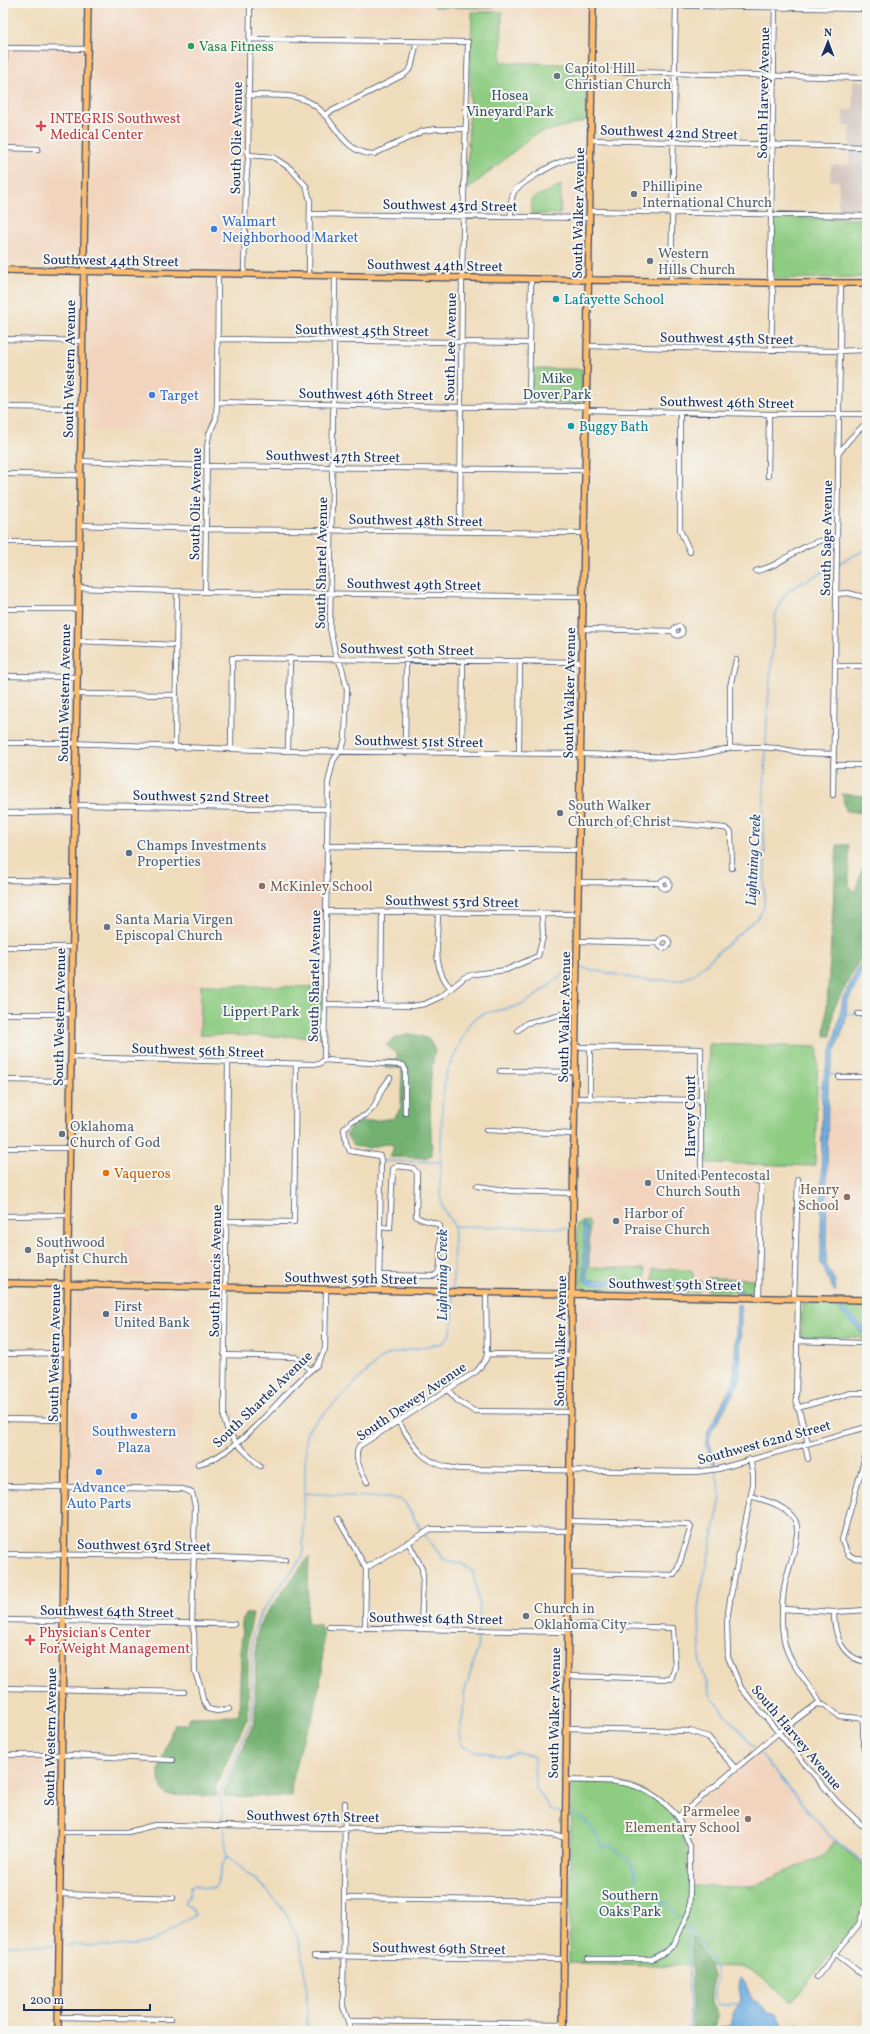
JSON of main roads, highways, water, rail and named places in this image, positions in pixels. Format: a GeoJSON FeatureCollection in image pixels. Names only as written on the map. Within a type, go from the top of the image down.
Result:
{"type":"FeatureCollection","features":[{"type":"Feature","properties":{"kind":"main road","name":"South Western Avenue"},"geometry":{"type":"LineString","coordinates":[[58,2031],[74,805],[80,408],[83,341],[82,272],[88,3]]}},
{"type":"Feature","properties":{"kind":"main road","name":"South Walker Avenue"},"geometry":{"type":"LineString","coordinates":[[563,2031],[570,1412],[574,1294],[574,1134],[593,4]]}},
{"type":"Feature","properties":{"kind":"main road","name":"Southwest 44th Street"},"geometry":{"type":"LineString","coordinates":[[3,270],[671,282],[867,283]]}},
{"type":"Feature","properties":{"kind":"main road","name":"Southwest 59th Street"},"geometry":{"type":"LineString","coordinates":[[3,1283],[867,1300]]}},
{"type":"Feature","properties":{"kind":"water"},"geometry":{"type":"Polygon","coordinates":[[[867,945],[867,965],[847,1002],[845,1024],[836,1048],[828,1079],[826,1264],[835,1282],[836,1291],[834,1291],[821,1263],[822,1084],[839,1021],[843,998],[860,965],[867,945]]]}},
{"type":"Feature","properties":{"kind":"water"},"geometry":{"type":"Polygon","coordinates":[[[584,1223],[588,1229],[587,1277],[591,1280],[642,1281],[642,1285],[590,1284],[584,1280],[584,1230],[581,1225],[584,1223]]]}},
{"type":"Feature","properties":{"kind":"water"},"geometry":{"type":"Polygon","coordinates":[[[657,1281],[700,1282],[700,1286],[656,1285],[657,1281]]]}},
{"type":"Feature","properties":{"kind":"water"},"geometry":{"type":"Polygon","coordinates":[[[709,1283],[733,1283],[740,1288],[742,1292],[737,1292],[733,1286],[707,1286],[709,1283]]]}},
{"type":"Feature","properties":{"kind":"water"},"geometry":{"type":"Polygon","coordinates":[[[740,1304],[739,1383],[710,1435],[709,1441],[716,1464],[713,1465],[706,1442],[707,1433],[734,1381],[737,1305],[740,1304]]]}},
{"type":"Feature","properties":{"kind":"water"},"geometry":{"type":"Polygon","coordinates":[[[842,1308],[867,1330],[867,1338],[839,1310],[842,1308]]]}},
{"type":"Feature","properties":{"kind":"water"},"geometry":{"type":"Polygon","coordinates":[[[740,1978],[745,1983],[755,2002],[757,2001],[768,2012],[777,2014],[782,2022],[782,2031],[720,2031],[720,2027],[729,2026],[733,2019],[733,2013],[741,2000],[739,1988],[740,1978]]]}},
{"type":"Feature","properties":{"kind":"water"},"geometry":{"type":"Polygon","coordinates":[[[799,2023],[808,2031],[790,2031],[792,2030],[793,2025],[799,2023]]]}},
{"type":"Feature","properties":{"kind":"waterway","name":"Lightning Creek"},"geometry":{"type":"LineString","coordinates":[[839,563],[867,549]]}},
{"type":"Feature","properties":{"kind":"waterway","name":"Lightning Creek"},"geometry":{"type":"LineString","coordinates":[[578,967],[642,980],[680,980],[693,975],[759,916],[764,907],[765,855],[763,821],[767,719],[775,616],[782,599],[789,590],[835,565]]}},
{"type":"Feature","properties":{"kind":"waterway","name":"Lightning Creek"},"geometry":{"type":"LineString","coordinates":[[453,1290],[454,1226],[443,1208],[440,1193],[442,1107],[445,1076],[469,1024],[481,1015],[515,1007],[528,1001],[571,967],[574,967]]}},
{"type":"Feature","properties":{"kind":"waterway"},"geometry":{"type":"LineString","coordinates":[[846,1013],[856,1014]]}},
{"type":"Feature","properties":{"kind":"waterway"},"geometry":{"type":"LineString","coordinates":[[828,1073],[838,1076]]}},
{"type":"Feature","properties":{"kind":"waterway"},"geometry":{"type":"LineString","coordinates":[[381,1161],[439,1162]]}},
{"type":"Feature","properties":{"kind":"waterway"},"geometry":{"type":"LineString","coordinates":[[454,1226],[567,1228]]}},
{"type":"Feature","properties":{"kind":"waterway","name":"Lightning Creek"},"geometry":{"type":"LineString","coordinates":[[223,1824],[220,1793],[252,1719],[252,1637],[260,1614],[303,1556],[306,1433],[311,1426],[381,1358],[389,1354],[442,1343],[447,1339],[450,1334],[453,1321],[453,1294]]}},
{"type":"Feature","properties":{"kind":"waterway"},"geometry":{"type":"LineString","coordinates":[[716,1472],[721,1498],[699,1600],[700,1664],[712,1698],[754,1747]]}},
{"type":"Feature","properties":{"kind":"waterway"},"geometry":{"type":"LineString","coordinates":[[304,1493],[399,1499],[405,1503],[422,1531]]}},
{"type":"Feature","properties":{"kind":"waterway"},"geometry":{"type":"LineString","coordinates":[[425,1535],[445,1561],[463,1564],[473,1572],[480,1609],[477,1634],[478,1648],[464,1694],[463,1715],[459,1733],[462,1746],[475,1751],[506,1756],[517,1752],[532,1755],[534,1759],[535,1786],[551,1810],[560,1812]]}},
{"type":"Feature","properties":{"kind":"waterway"},"geometry":{"type":"LineString","coordinates":[[760,1754],[829,1835],[867,1865]]}},
{"type":"Feature","properties":{"kind":"waterway"},"geometry":{"type":"LineString","coordinates":[[571,1813],[582,1818],[591,1827],[603,1848],[608,1844],[632,1863],[636,1879],[634,1891],[640,1905],[650,1908],[661,1906],[662,1902],[668,1903],[679,1918]]}},
{"type":"Feature","properties":{"kind":"waterway","name":"Lightning Creek"},"geometry":{"type":"LineString","coordinates":[[224,1828],[227,1856],[256,1880],[276,1900],[296,1934],[302,1952],[305,1970],[307,1989],[307,2031]]}},
{"type":"Feature","properties":{"kind":"waterway"},"geometry":{"type":"LineString","coordinates":[[66,1945],[101,1946],[139,1944],[150,1942],[162,1936],[195,1915],[184,1903],[190,1893],[191,1887],[195,1885],[203,1888],[214,1888],[217,1885],[224,1860],[227,1856]]}},
{"type":"Feature","properties":{"kind":"waterway"},"geometry":{"type":"LineString","coordinates":[[687,1926],[709,1955],[713,1967],[715,1967],[715,1996],[717,2000],[720,2004],[740,2004]]}},
{"type":"Feature","properties":{"kind":"waterway"},"geometry":{"type":"LineString","coordinates":[[686,2031],[689,2020],[688,1928]]}},
{"type":"Feature","properties":{"kind":"waterway"},"geometry":{"type":"LineString","coordinates":[[3,1945],[53,1945]]}},
{"type":"Feature","properties":{"kind":"place","name":"Vasa Fitness"},"geometry":{"type":"Point","coordinates":[191,46]}},
{"type":"Feature","properties":{"kind":"place","name":"Capitol Hill Christian Church"},"geometry":{"type":"Point","coordinates":[557,76]}},
{"type":"Feature","properties":{"kind":"place","name":"INTEGRIS Southwest Medical Center"},"geometry":{"type":"Point","coordinates":[41,126]}},
{"type":"Feature","properties":{"kind":"place","name":"Phillipine International Church"},"geometry":{"type":"Point","coordinates":[634,194]}},
{"type":"Feature","properties":{"kind":"place","name":"Walmart Neighborhood Market"},"geometry":{"type":"Point","coordinates":[214,229]}},
{"type":"Feature","properties":{"kind":"place","name":"Western Hills Church"},"geometry":{"type":"Point","coordinates":[650,261]}},
{"type":"Feature","properties":{"kind":"place","name":"Lafayette School"},"geometry":{"type":"Point","coordinates":[556,299]}},
{"type":"Feature","properties":{"kind":"place","name":"Target"},"geometry":{"type":"Point","coordinates":[152,395]}},
{"type":"Feature","properties":{"kind":"place","name":"Buggy Bath"},"geometry":{"type":"Point","coordinates":[571,426]}},
{"type":"Feature","properties":{"kind":"place","name":"South Walker Church of Christ"},"geometry":{"type":"Point","coordinates":[560,813]}},
{"type":"Feature","properties":{"kind":"place","name":"Champs Investments Properties"},"geometry":{"type":"Point","coordinates":[129,853]}},
{"type":"Feature","properties":{"kind":"place","name":"McKinley School"},"geometry":{"type":"Point","coordinates":[262,886]}},
{"type":"Feature","properties":{"kind":"place","name":"Santa Maria Virgen Episcopal Church"},"geometry":{"type":"Point","coordinates":[107,927]}},
{"type":"Feature","properties":{"kind":"place","name":"Oklahoma Church of God"},"geometry":{"type":"Point","coordinates":[62,1134]}},
{"type":"Feature","properties":{"kind":"place","name":"Vaqueros"},"geometry":{"type":"Point","coordinates":[106,1173]}},
{"type":"Feature","properties":{"kind":"place","name":"United Pentecostal Church South"},"geometry":{"type":"Point","coordinates":[648,1183]}},
{"type":"Feature","properties":{"kind":"place","name":"Henry School"},"geometry":{"type":"Point","coordinates":[847,1197]}},
{"type":"Feature","properties":{"kind":"place","name":"Harbor of Praise Church"},"geometry":{"type":"Point","coordinates":[616,1221]}},
{"type":"Feature","properties":{"kind":"place","name":"Southwood Baptist Church"},"geometry":{"type":"Point","coordinates":[28,1250]}},
{"type":"Feature","properties":{"kind":"place","name":"First United Bank"},"geometry":{"type":"Point","coordinates":[106,1314]}},
{"type":"Feature","properties":{"kind":"place","name":"Southwestern Plaza"},"geometry":{"type":"Point","coordinates":[134,1416]}},
{"type":"Feature","properties":{"kind":"place","name":"Advance Auto Parts"},"geometry":{"type":"Point","coordinates":[99,1472]}},
{"type":"Feature","properties":{"kind":"place","name":"Church in Oklahoma City"},"geometry":{"type":"Point","coordinates":[526,1616]}},
{"type":"Feature","properties":{"kind":"place","name":"Physician's Center For Weight Management"},"geometry":{"type":"Point","coordinates":[30,1640]}},
{"type":"Feature","properties":{"kind":"place","name":"Parmelee Elementary School"},"geometry":{"type":"Point","coordinates":[748,1819]}},
{"type":"Feature","properties":{"kind":"park label","name":"Hosea Vineyard Park"},"geometry":{"type":"Point","coordinates":[510,104]}},
{"type":"Feature","properties":{"kind":"park label","name":"Mike Dover Park"},"geometry":{"type":"Point","coordinates":[557,386]}},
{"type":"Feature","properties":{"kind":"park label","name":"Lippert Park"},"geometry":{"type":"Point","coordinates":[261,1011]}},
{"type":"Feature","properties":{"kind":"park label","name":"Southern Oaks Park"},"geometry":{"type":"Point","coordinates":[630,1904]}}]}
